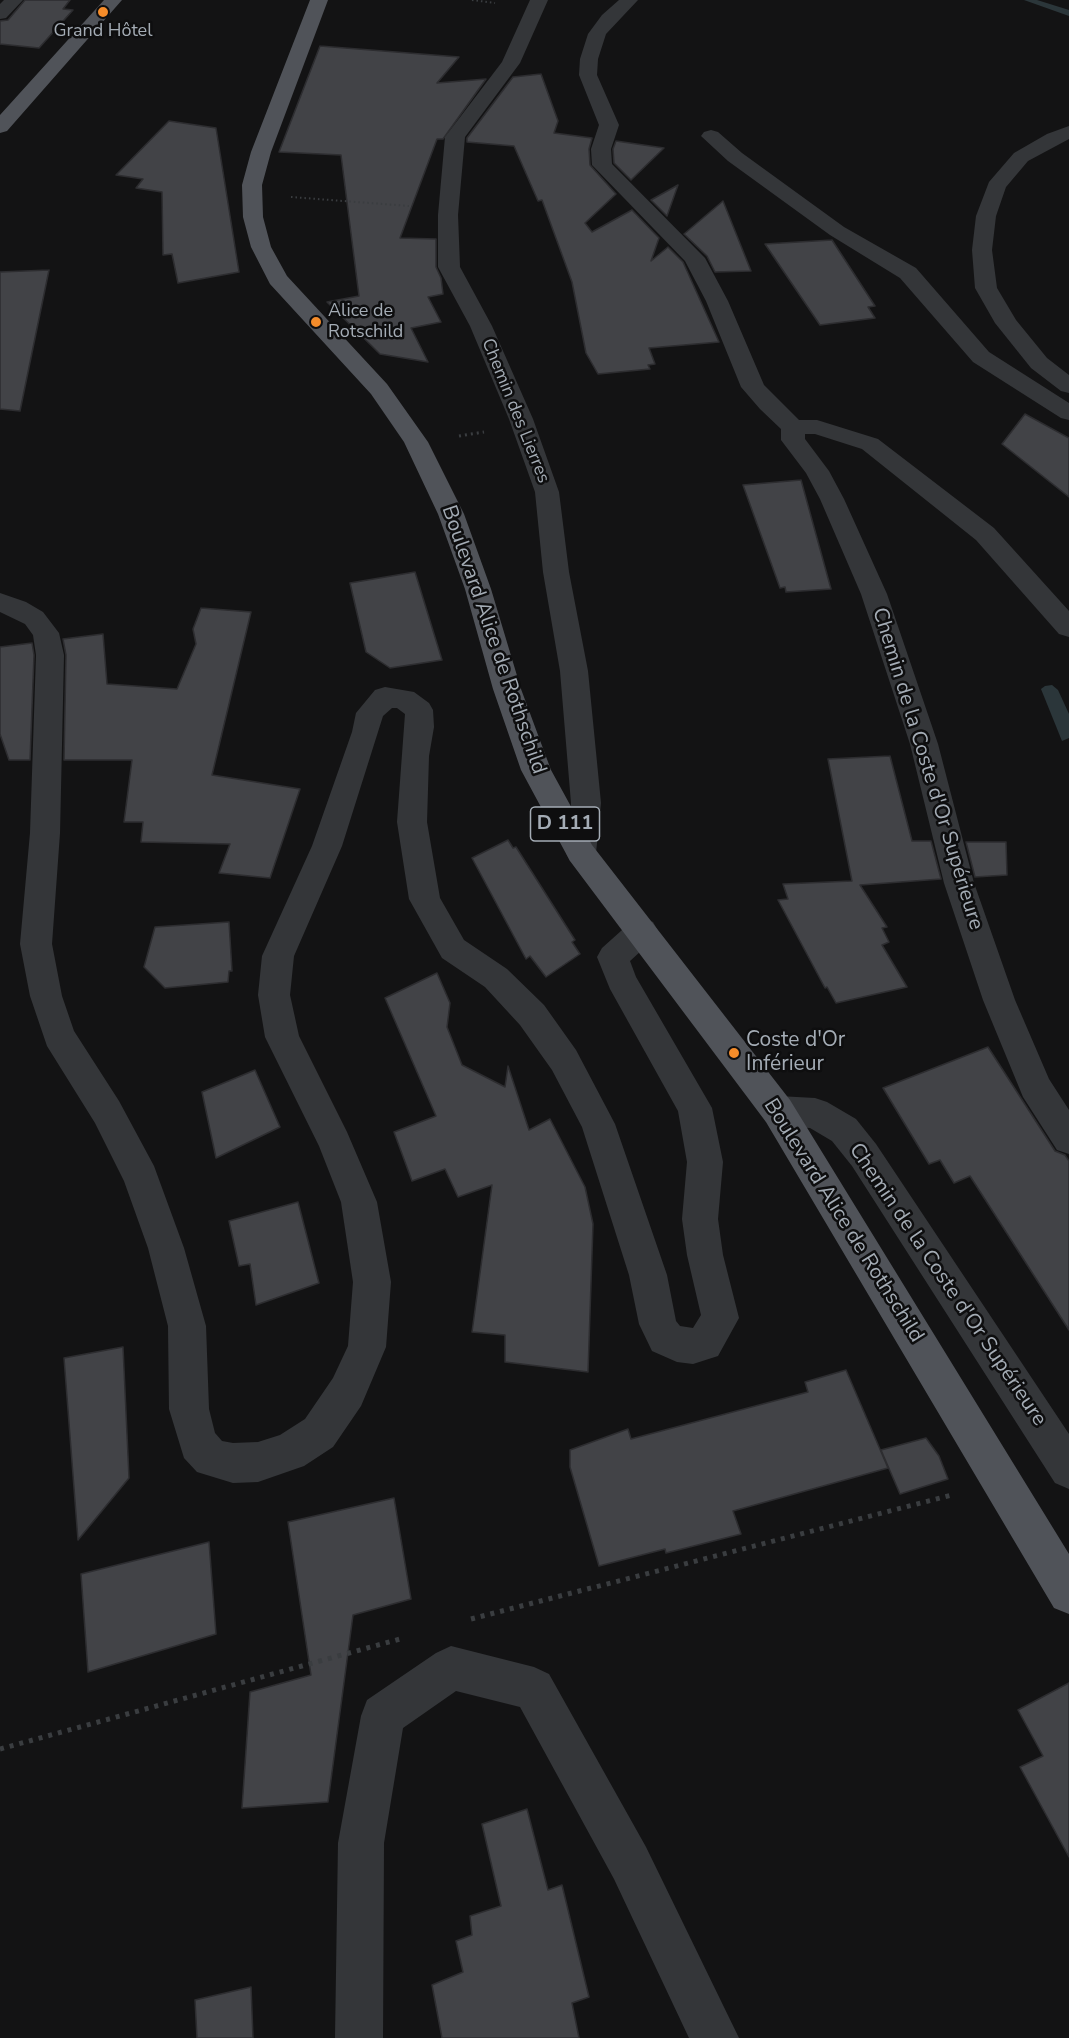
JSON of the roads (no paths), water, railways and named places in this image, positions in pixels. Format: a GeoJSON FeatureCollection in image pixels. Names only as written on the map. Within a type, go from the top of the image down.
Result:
{"type":"FeatureCollection","features":[{"type":"Feature","properties":{"kind":"main road"},"geometry":{"type":"LineString","coordinates":[[0,127],[113,0]]}},
{"type":"Feature","properties":{"kind":"main road","name":"Boulevard Alice de Rothschild"},"geometry":{"type":"LineString","coordinates":[[319,0],[261,152],[252,189],[253,217],[261,247],[278,279],[379,389],[416,442],[451,514],[474,578],[507,689],[536,770],[581,853],[778,1111],[1069,1593]]}},
{"type":"Feature","properties":{"kind":"street"},"geometry":{"type":"LineString","coordinates":[[0,14],[14,0]]}},
{"type":"Feature","properties":{"kind":"street","name":"Chemin des Lierres"},"geometry":{"type":"LineString","coordinates":[[539,0],[511,63],[455,137],[448,215],[449,267],[481,326],[547,492],[556,572],[574,671],[586,803],[581,853]]}},
{"type":"Feature","properties":{"kind":"street"},"geometry":{"type":"LineString","coordinates":[[629,0],[608,19],[597,34],[589,59],[588,75],[609,125],[601,149],[602,165],[694,258],[717,301],[753,387],[793,427],[817,427],[870,444],[985,534],[1069,628]]}},
{"type":"Feature","properties":{"kind":"street"},"geometry":{"type":"LineString","coordinates":[[1069,132],[1054,138],[1021,158],[996,186],[986,216],[982,250],[986,288],[1006,323],[1039,363],[1069,386]]}},
{"type":"Feature","properties":{"kind":"street"},"geometry":{"type":"LineString","coordinates":[[711,136],[735,157],[837,231],[908,273],[981,357],[1069,413]]}},
{"type":"Feature","properties":{"kind":"street","name":"Chemin de la Coste d'Or Supérieure"},"geometry":{"type":"LineString","coordinates":[[793,427],[793,440],[822,480],[874,594],[924,744],[959,883],[999,1000],[1035,1087],[1069,1138]]}},
{"type":"Feature","properties":{"kind":"street"},"geometry":{"type":"LineString","coordinates":[[0,602],[17,608],[34,618],[46,633],[51,655],[45,833],[36,944],[46,996],[59,1036],[107,1112],[141,1177],[166,1248],[187,1326],[189,1409],[198,1444],[211,1458],[233,1463],[258,1462],[290,1452],[320,1433],[347,1392],[367,1347],[372,1282],[359,1202],[335,1143],[282,1037],[274,995],[278,956],[327,846],[366,732],[370,713],[385,698],[404,699],[419,710],[420,727],[415,756],[412,822],[425,899],[453,949],[496,978],[532,1015],[564,1060],[598,1124],[648,1275],[658,1324],[665,1338],[677,1344],[693,1346],[705,1343],[720,1318],[705,1255],[700,1219],[705,1162],[695,1108],[621,980],[613,957],[642,931]]}},
{"type":"Feature","properties":{"kind":"street","name":"Chemin de la Coste d'Or Supérieure"},"geometry":{"type":"LineString","coordinates":[[778,1111],[815,1113],[844,1130],[864,1155],[1069,1468]]}},
{"type":"Feature","properties":{"kind":"street"},"geometry":{"type":"LineString","coordinates":[[359,2038],[361,1843],[383,1716],[451,1668],[534,1689],[630,1863],[715,2038]]}},
{"type":"Feature","properties":{"kind":"waterway"},"geometry":{"type":"LineString","coordinates":[[1028,0],[1069,13]]}},
{"type":"Feature","properties":{"kind":"place","name":"Grand Hôtel"},"geometry":{"type":"Point","coordinates":[103,12]}},
{"type":"Feature","properties":{"kind":"place","name":"Alice de Rotschild"},"geometry":{"type":"Point","coordinates":[316,322]}},
{"type":"Feature","properties":{"kind":"place","name":"Coste d'Or Inférieur"},"geometry":{"type":"Point","coordinates":[734,1053]}}]}
